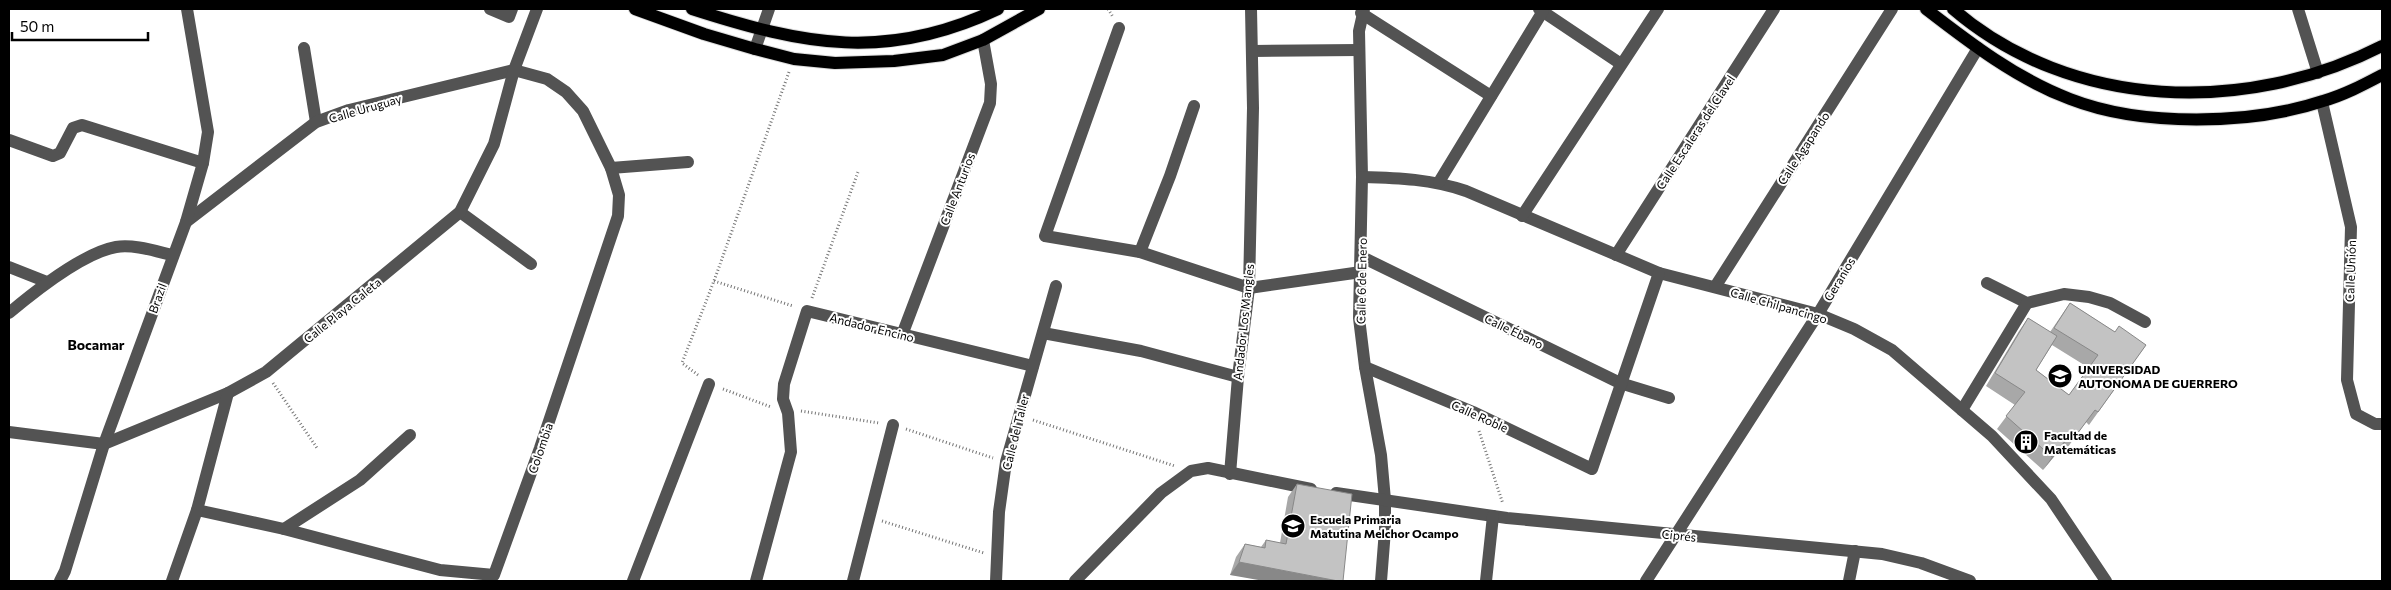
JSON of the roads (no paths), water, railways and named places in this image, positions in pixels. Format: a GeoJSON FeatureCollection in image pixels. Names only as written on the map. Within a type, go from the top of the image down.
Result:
{"type":"FeatureCollection","features":[{"type":"Feature","properties":{"kind":"main road"},"geometry":{"type":"LineString","coordinates":[[635,9],[704,34],[755,49],[794,59],[835,63],[894,61],[942,56],[983,40],[1039,9]]}},
{"type":"Feature","properties":{"kind":"main road"},"geometry":{"type":"LineString","coordinates":[[692,9],[762,30],[804,40],[852,44],[900,40],[945,31],[967,24],[998,9]]}},
{"type":"Feature","properties":{"kind":"main road"},"geometry":{"type":"LineString","coordinates":[[1926,9],[2006,67],[2070,99],[2119,113],[2191,119],[2259,116],[2322,102],[2382,75]]}},
{"type":"Feature","properties":{"kind":"main road"},"geometry":{"type":"LineString","coordinates":[[1954,9],[1966,20],[2024,56],[2078,77],[2136,91],[2185,94],[2241,90],[2318,73],[2349,63],[2382,46]]}},
{"type":"Feature","properties":{"kind":"street","name":"Brazil"},"geometry":{"type":"LineString","coordinates":[[60,581],[65,571],[104,444],[172,255],[186,222],[203,163],[208,132],[187,9]]}},
{"type":"Feature","properties":{"kind":"street"},"geometry":{"type":"LineString","coordinates":[[490,9],[509,16],[512,9]]}},
{"type":"Feature","properties":{"kind":"street","name":"Calle Playa Caleta"},"geometry":{"type":"LineString","coordinates":[[9,432],[104,444],[228,393],[266,372],[460,212],[494,144],[514,70],[536,9]]}},
{"type":"Feature","properties":{"kind":"street"},"geometry":{"type":"LineString","coordinates":[[755,49],[769,9]]}},
{"type":"Feature","properties":{"kind":"street","name":"Andador Los Mangles"},"geometry":{"type":"LineString","coordinates":[[1230,474],[1238,377],[1249,288],[1253,108],[1252,9]]}},
{"type":"Feature","properties":{"kind":"street"},"geometry":{"type":"LineString","coordinates":[[1522,216],[1658,9]]}},
{"type":"Feature","properties":{"kind":"street","name":"Calle Escaleras del Clavel"},"geometry":{"type":"LineString","coordinates":[[1616,255],[1774,9]]}},
{"type":"Feature","properties":{"kind":"street","name":"Calle Agapando"},"geometry":{"type":"LineString","coordinates":[[1715,287],[1892,9]]}},
{"type":"Feature","properties":{"kind":"street"},"geometry":{"type":"LineString","coordinates":[[2298,9],[2318,73]]}},
{"type":"Feature","properties":{"kind":"street"},"geometry":{"type":"LineString","coordinates":[[1439,182],[1541,10],[1622,64]]}},
{"type":"Feature","properties":{"kind":"street"},"geometry":{"type":"LineString","coordinates":[[1362,11],[1491,96]]}},
{"type":"Feature","properties":{"kind":"street","name":"Calle 6 de Enero"},"geometry":{"type":"LineString","coordinates":[[1362,11],[1359,50],[1362,177],[1362,257],[1359,318],[1365,368],[1381,455],[1385,500],[1386,530],[1381,581]]}},
{"type":"Feature","properties":{"kind":"street"},"geometry":{"type":"LineString","coordinates":[[1119,28],[1045,236],[1140,252],[1249,288],[1361,272]]}},
{"type":"Feature","properties":{"kind":"street","name":"Calle Anturios"},"geometry":{"type":"LineString","coordinates":[[902,334],[990,103],[990,84],[983,40]]}},
{"type":"Feature","properties":{"kind":"street"},"geometry":{"type":"LineString","coordinates":[[304,48],[316,122]]}},
{"type":"Feature","properties":{"kind":"street","name":"Geranios"},"geometry":{"type":"LineString","coordinates":[[1646,581],[1818,314],[1978,48]]}},
{"type":"Feature","properties":{"kind":"street"},"geometry":{"type":"LineString","coordinates":[[1253,51],[1359,50]]}},
{"type":"Feature","properties":{"kind":"street","name":"Calle Uruguay"},"geometry":{"type":"LineString","coordinates":[[186,222],[316,122],[349,110],[514,70]]}},
{"type":"Feature","properties":{"kind":"street","name":"Colombia"},"geometry":{"type":"LineString","coordinates":[[196,510],[284,529],[440,570],[494,575],[540,448],[618,216],[619,195],[611,168],[583,111],[566,92],[547,79],[514,70]]}},
{"type":"Feature","properties":{"kind":"street","name":"Calle Unión"},"geometry":{"type":"LineString","coordinates":[[2322,102],[2351,228],[2347,380],[2356,414],[2375,424],[2382,424]]}},
{"type":"Feature","properties":{"kind":"street"},"geometry":{"type":"LineString","coordinates":[[1140,252],[1170,176],[1194,106]]}},
{"type":"Feature","properties":{"kind":"street"},"geometry":{"type":"LineString","coordinates":[[9,140],[53,156],[60,153],[72,128],[82,125],[203,163]]}},
{"type":"Feature","properties":{"kind":"street"},"geometry":{"type":"LineString","coordinates":[[611,168],[688,162]]}},
{"type":"Feature","properties":{"kind":"street","name":"Calle Chilpancingo"},"geometry":{"type":"LineString","coordinates":[[1362,177],[1414,178],[1439,182],[1466,191],[1659,273],[1818,314],[1854,328],[1892,350],[1992,436],[2051,499],[2106,581]]}},
{"type":"Feature","properties":{"kind":"street"},"geometry":{"type":"LineString","coordinates":[[460,212],[531,264]]}},
{"type":"Feature","properties":{"kind":"street"},"geometry":{"type":"LineString","coordinates":[[9,313],[47,282],[96,254],[116,247],[141,249],[172,255]]}},
{"type":"Feature","properties":{"kind":"street","name":"Calle Ébano"},"geometry":{"type":"LineString","coordinates":[[1362,257],[1620,383],[1669,398]]}},
{"type":"Feature","properties":{"kind":"street"},"geometry":{"type":"LineString","coordinates":[[9,267],[47,282]]}},
{"type":"Feature","properties":{"kind":"street"},"geometry":{"type":"LineString","coordinates":[[1620,383],[1659,273]]}},
{"type":"Feature","properties":{"kind":"street"},"geometry":{"type":"LineString","coordinates":[[1987,283],[2026,303],[2064,294],[2089,297],[2110,303],[2146,322]]}},
{"type":"Feature","properties":{"kind":"street","name":"Calle del Taller"},"geometry":{"type":"LineString","coordinates":[[996,581],[999,512],[1006,462],[1056,286]]}},
{"type":"Feature","properties":{"kind":"street"},"geometry":{"type":"LineString","coordinates":[[1962,410],[2026,303]]}},
{"type":"Feature","properties":{"kind":"street","name":"Andador Encino"},"geometry":{"type":"LineString","coordinates":[[756,581],[787,470],[790,452],[788,413],[783,399],[784,384],[807,310],[1033,366]]}},
{"type":"Feature","properties":{"kind":"street"},"geometry":{"type":"LineString","coordinates":[[1043,333],[1141,352],[1238,377]]}},
{"type":"Feature","properties":{"kind":"street","name":"Calle Roble"},"geometry":{"type":"LineString","coordinates":[[1365,368],[1473,412],[1592,469],[1620,383]]}},
{"type":"Feature","properties":{"kind":"street"},"geometry":{"type":"LineString","coordinates":[[632,581],[709,384]]}},
{"type":"Feature","properties":{"kind":"street"},"geometry":{"type":"LineString","coordinates":[[172,581],[196,510],[228,393]]}},
{"type":"Feature","properties":{"kind":"street"},"geometry":{"type":"LineString","coordinates":[[853,581],[894,425]]}},
{"type":"Feature","properties":{"kind":"street"},"geometry":{"type":"LineString","coordinates":[[284,529],[360,480],[410,435]]}},
{"type":"Feature","properties":{"kind":"street","name":"Ciprés"},"geometry":{"type":"LineString","coordinates":[[1075,581],[1161,493],[1191,471],[1208,468],[1230,474],[1385,500],[1507,518],[1882,554],[1921,563],[1970,581]]}},
{"type":"Feature","properties":{"kind":"street"},"geometry":{"type":"LineString","coordinates":[[1486,581],[1493,516]]}},
{"type":"Feature","properties":{"kind":"street"},"geometry":{"type":"LineString","coordinates":[[1849,581],[1855,551]]}},
{"type":"Feature","properties":{"kind":"place","name":"UNIVERSIDAD AUTONOMA DE GUERRERO"},"geometry":{"type":"Point","coordinates":[2060,376]}},
{"type":"Feature","properties":{"kind":"place","name":"Facultad de Matemáticas"},"geometry":{"type":"Point","coordinates":[2026,442]}},
{"type":"Feature","properties":{"kind":"place","name":"Escuela Primaria Matutina Melchor Ocampo"},"geometry":{"type":"Point","coordinates":[1293,526]}},
{"type":"Feature","properties":{"kind":"district","name":"Bocamar"},"geometry":{"type":"Point","coordinates":[96,344]}}]}
